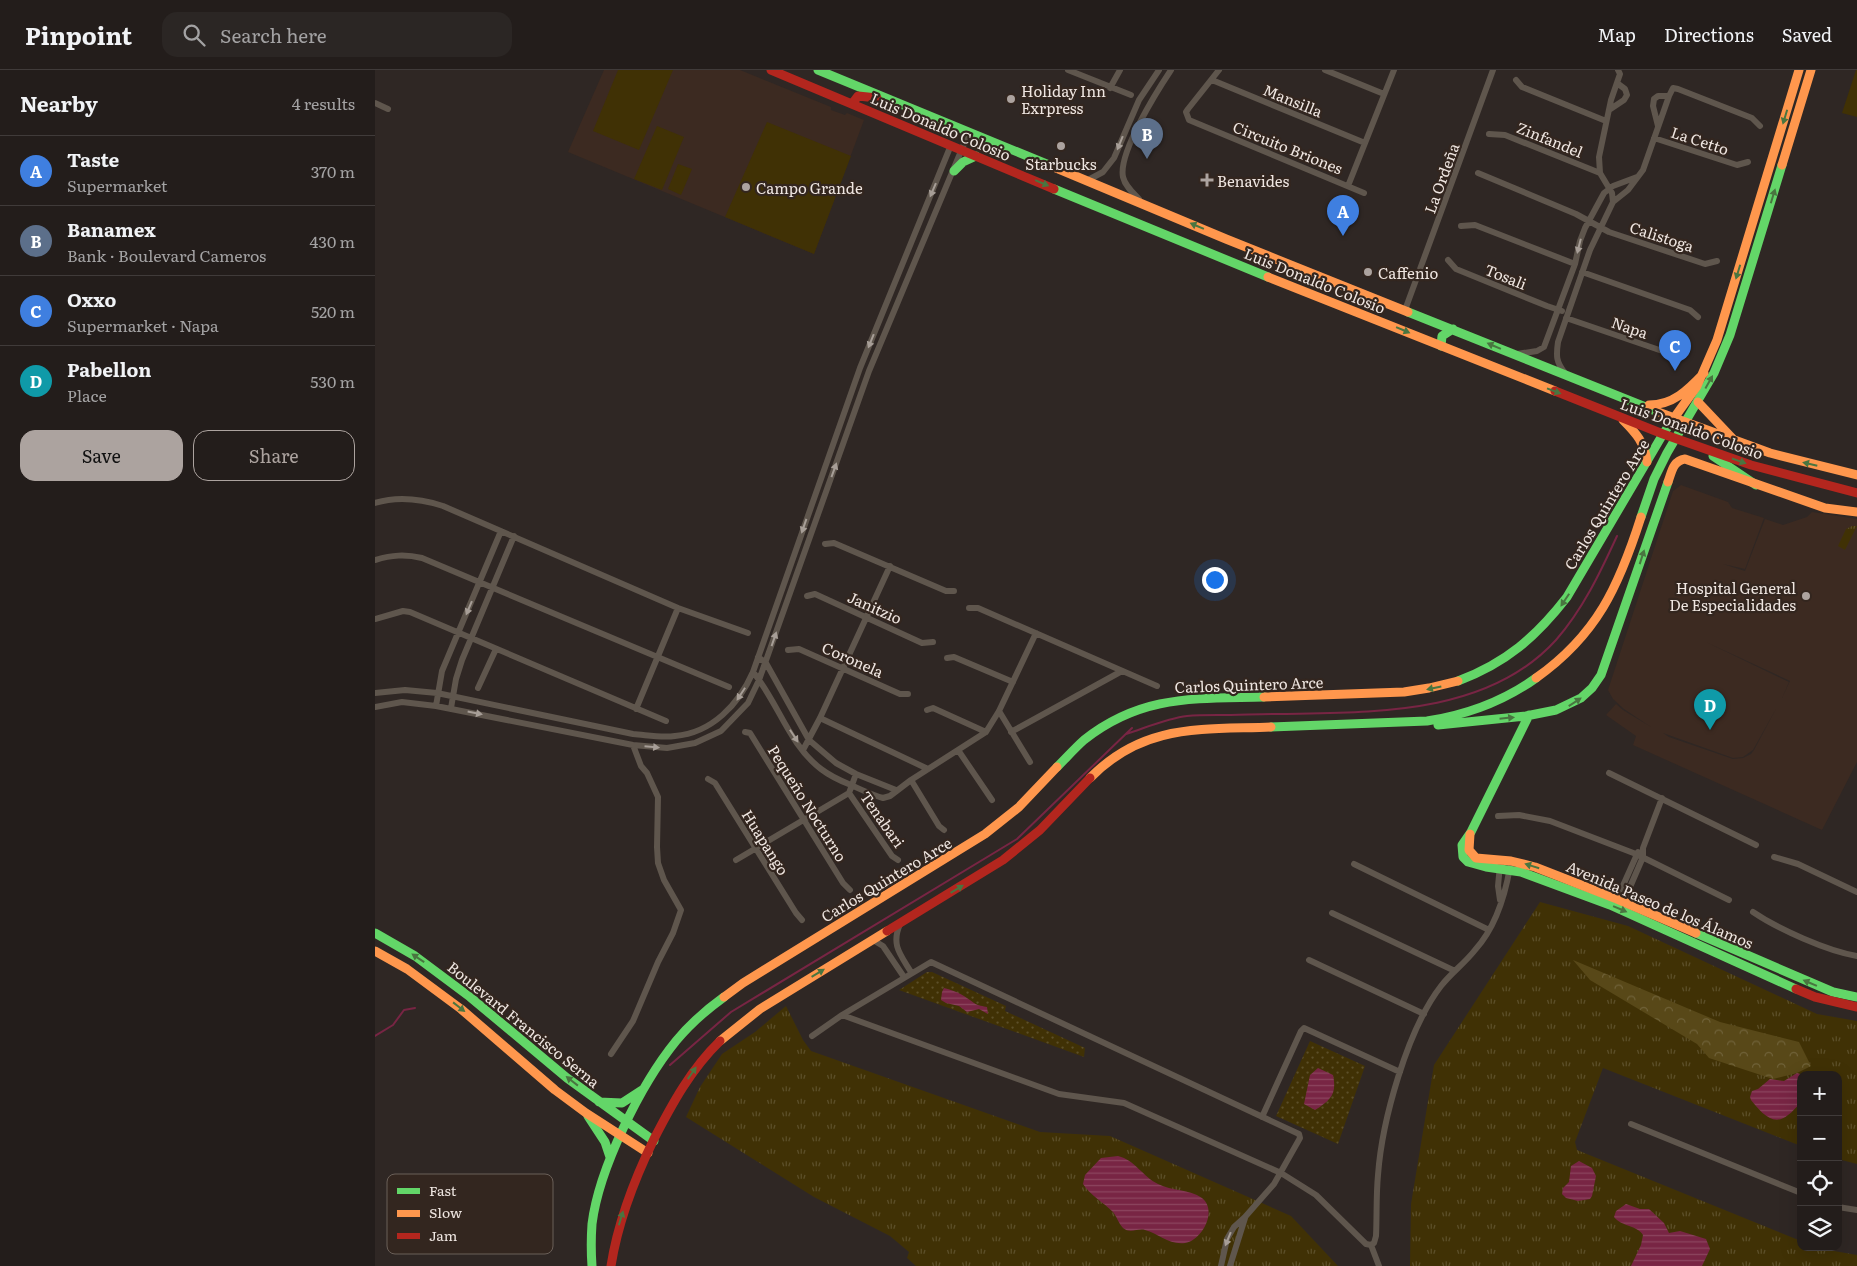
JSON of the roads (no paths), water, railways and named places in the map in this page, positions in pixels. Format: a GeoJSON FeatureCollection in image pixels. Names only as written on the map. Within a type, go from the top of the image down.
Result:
{"type":"FeatureCollection","features":[{"type":"Feature","properties":{"kind":"main road","name":"Luis Donaldo Colosio"},"geometry":{"type":"LineString","coordinates":[[771,70],[1196,248],[1675,439],[1751,465],[1857,493]]}},
{"type":"Feature","properties":{"kind":"main road","name":"Luis Donaldo Colosio"},"geometry":{"type":"LineString","coordinates":[[817,70],[1226,238],[1686,423],[1792,460],[1857,475]]}},
{"type":"Feature","properties":{"kind":"main road","name":"Carlos Quintero Arce"},"geometry":{"type":"LineString","coordinates":[[592,1266],[591,1238],[595,1205],[610,1157],[644,1088],[681,1035],[710,1006],[743,983],[985,834],[1019,807],[1084,740],[1121,716],[1148,706],[1191,699],[1421,690],[1465,679],[1504,660],[1533,638],[1557,612],[1567,597],[1663,434],[1704,373],[1717,340],[1799,70]]}},
{"type":"Feature","properties":{"kind":"main road","name":"Carlos Quintero Arce"},"geometry":{"type":"LineString","coordinates":[[611,1266],[618,1228],[627,1198],[653,1141],[693,1070],[717,1043],[730,1030],[760,1009],[1003,860],[1040,830],[1105,763],[1124,750],[1146,740],[1169,733],[1192,730],[1406,724],[1448,718],[1488,705],[1526,685],[1557,663],[1575,646],[1612,594],[1621,575],[1654,480],[1675,439],[1714,373],[1730,335],[1811,70]]}},
{"type":"Feature","properties":{"kind":"main road"},"geometry":{"type":"LineString","coordinates":[[816,89],[837,90],[844,81]]}},
{"type":"Feature","properties":{"kind":"main road"},"geometry":{"type":"LineString","coordinates":[[852,104],[858,96],[877,98],[883,96]]}},
{"type":"Feature","properties":{"kind":"main road"},"geometry":{"type":"LineString","coordinates":[[954,171],[963,162],[977,156]]}},
{"type":"Feature","properties":{"kind":"main road"},"geometry":{"type":"LineString","coordinates":[[1753,261],[1747,243],[1766,221]]}},
{"type":"Feature","properties":{"kind":"main road"},"geometry":{"type":"LineString","coordinates":[[1196,248],[1214,249],[1226,238]]}},
{"type":"Feature","properties":{"kind":"main road"},"geometry":{"type":"LineString","coordinates":[[1441,346],[1442,336],[1453,329]]}},
{"type":"Feature","properties":{"kind":"main road"},"geometry":{"type":"LineString","coordinates":[[1637,403],[1660,405],[1668,403],[1683,393],[1704,373]]}},
{"type":"Feature","properties":{"kind":"main road"},"geometry":{"type":"LineString","coordinates":[[1698,402],[1710,418],[1724,428],[1734,441]]}},
{"type":"Feature","properties":{"kind":"main road"},"geometry":{"type":"LineString","coordinates":[[1618,416],[1639,435],[1643,443],[1647,462]]}},
{"type":"Feature","properties":{"kind":"main road"},"geometry":{"type":"LineString","coordinates":[[1697,446],[1756,485]]}},
{"type":"Feature","properties":{"kind":"main road"},"geometry":{"type":"LineString","coordinates":[[1406,724],[1440,725],[1549,713],[1568,707],[1585,696],[1598,680],[1631,593],[1649,534],[1675,464],[1679,460],[1685,459],[1825,508],[1857,512]]}},
{"type":"Feature","properties":{"kind":"main road"},"geometry":{"type":"LineString","coordinates":[[1644,512],[1649,534]]}},
{"type":"Feature","properties":{"kind":"main road"},"geometry":{"type":"LineString","coordinates":[[1485,720],[1483,714],[1488,705]]}},
{"type":"Feature","properties":{"kind":"main road"},"geometry":{"type":"LineString","coordinates":[[1471,832],[1529,715]]}},
{"type":"Feature","properties":{"kind":"main road","name":"Avenida Paseo de los Álamos"},"geometry":{"type":"LineString","coordinates":[[1471,832],[1469,845],[1472,855],[1476,858],[1500,864]]}},
{"type":"Feature","properties":{"kind":"main road","name":"Avenida Paseo de los Álamos"},"geometry":{"type":"LineString","coordinates":[[1471,832],[1462,845],[1461,852],[1463,857],[1474,865],[1510,865],[1530,874],[1597,896],[1833,992],[1857,997]]}},
{"type":"Feature","properties":{"kind":"main road","name":"Avenida Paseo de los Álamos"},"geometry":{"type":"LineString","coordinates":[[1597,896],[1620,900],[1641,914],[1799,991],[1815,997],[1857,1007]]}},
{"type":"Feature","properties":{"kind":"main road","name":"Boulevard Francisco Serna"},"geometry":{"type":"LineString","coordinates":[[375,934],[415,956],[470,997],[567,1078],[653,1141]]}},
{"type":"Feature","properties":{"kind":"main road","name":"Boulevard Francisco Serna"},"geometry":{"type":"LineString","coordinates":[[375,951],[407,969],[461,1008],[555,1090],[648,1153]]}},
{"type":"Feature","properties":{"kind":"main road"},"geometry":{"type":"LineString","coordinates":[[599,1102],[622,1103],[644,1088]]}},
{"type":"Feature","properties":{"kind":"main road"},"geometry":{"type":"LineString","coordinates":[[587,1113],[605,1142],[610,1157]]}},
{"type":"Feature","properties":{"kind":"street"},"geometry":{"type":"LineString","coordinates":[[1068,70],[1131,95]]}},
{"type":"Feature","properties":{"kind":"street"},"geometry":{"type":"LineString","coordinates":[[1110,88],[1120,70]]}},
{"type":"Feature","properties":{"kind":"street"},"geometry":{"type":"LineString","coordinates":[[1088,180],[1103,172],[1114,158],[1139,100],[1159,70]]}},
{"type":"Feature","properties":{"kind":"street"},"geometry":{"type":"LineString","coordinates":[[1141,202],[1126,186],[1122,168],[1149,104],[1171,70]]}},
{"type":"Feature","properties":{"kind":"street","name":"Circuito Briones"},"geometry":{"type":"LineString","coordinates":[[1219,70],[1188,108],[1186,112],[1189,120],[1348,186],[1394,70]]}},
{"type":"Feature","properties":{"kind":"street"},"geometry":{"type":"LineString","coordinates":[[1325,70],[1384,94]]}},
{"type":"Feature","properties":{"kind":"street","name":"La Ordeña"},"geometry":{"type":"LineString","coordinates":[[1405,310],[1493,70]]}},
{"type":"Feature","properties":{"kind":"street"},"geometry":{"type":"LineString","coordinates":[[1613,202],[1612,193],[1600,173],[1599,157],[1606,120],[1621,72],[1618,70]]}},
{"type":"Feature","properties":{"kind":"street","name":"Mansilla"},"geometry":{"type":"LineString","coordinates":[[1212,80],[1365,143]]}},
{"type":"Feature","properties":{"kind":"street"},"geometry":{"type":"LineString","coordinates":[[1516,80],[1522,87],[1606,120]]}},
{"type":"Feature","properties":{"kind":"street"},"geometry":{"type":"LineString","coordinates":[[1609,110],[1624,100],[1627,95],[1625,90],[1617,83]]}},
{"type":"Feature","properties":{"kind":"street"},"geometry":{"type":"LineString","coordinates":[[1565,374],[1559,366],[1556,356],[1558,342],[1582,272],[1613,202],[1628,190],[1645,166],[1673,88],[1752,118],[1760,126]]}},
{"type":"Feature","properties":{"kind":"street"},"geometry":{"type":"LineString","coordinates":[[1658,126],[1653,106],[1654,99],[1658,96],[1669,96]]}},
{"type":"Feature","properties":{"kind":"street"},"geometry":{"type":"LineString","coordinates":[[1139,100],[1149,104]]}},
{"type":"Feature","properties":{"kind":"street"},"geometry":{"type":"LineString","coordinates":[[375,103],[388,109]]}},
{"type":"Feature","properties":{"kind":"street"},"geometry":{"type":"LineString","coordinates":[[375,707],[402,702],[451,708],[633,745],[667,748],[695,743],[721,731],[748,704],[759,680],[869,371],[969,132]]}},
{"type":"Feature","properties":{"kind":"street","name":"Zinfandel"},"geometry":{"type":"LineString","coordinates":[[1489,134],[1505,135],[1600,173]]}},
{"type":"Feature","properties":{"kind":"street","name":"La Cetto"},"geometry":{"type":"LineString","coordinates":[[1654,138],[1737,165],[1749,162]]}},
{"type":"Feature","properties":{"kind":"street"},"geometry":{"type":"LineString","coordinates":[[375,693],[405,690],[453,696],[633,734],[660,737],[678,736],[693,732],[723,716],[738,700],[753,672],[860,368],[951,145]]}},
{"type":"Feature","properties":{"kind":"street","name":"Calistoga"},"geometry":{"type":"LineString","coordinates":[[1478,173],[1589,221],[1600,228],[1705,264],[1717,261]]}},
{"type":"Feature","properties":{"kind":"street"},"geometry":{"type":"LineString","coordinates":[[1514,354],[1537,351],[1544,347],[1575,264],[1580,241],[1604,193],[1609,188],[1637,177]]}},
{"type":"Feature","properties":{"kind":"street"},"geometry":{"type":"LineString","coordinates":[[1348,186],[1364,193]]}},
{"type":"Feature","properties":{"kind":"street"},"geometry":{"type":"LineString","coordinates":[[1461,226],[1475,225],[1575,264]]}},
{"type":"Feature","properties":{"kind":"street"},"geometry":{"type":"LineString","coordinates":[[905,259],[915,263]]}},
{"type":"Feature","properties":{"kind":"street","name":"Tosali"},"geometry":{"type":"LineString","coordinates":[[1448,260],[1456,269],[1559,310],[1567,315]]}},
{"type":"Feature","properties":{"kind":"street"},"geometry":{"type":"LineString","coordinates":[[1582,272],[1690,310],[1698,316]]}},
{"type":"Feature","properties":{"kind":"street","name":"Napa"},"geometry":{"type":"LineString","coordinates":[[1567,315],[1674,356],[1686,352]]}},
{"type":"Feature","properties":{"kind":"street"},"geometry":{"type":"LineString","coordinates":[[860,368],[869,371]]}},
{"type":"Feature","properties":{"kind":"street"},"geometry":{"type":"LineString","coordinates":[[817,486],[827,489]]}},
{"type":"Feature","properties":{"kind":"street"},"geometry":{"type":"LineString","coordinates":[[375,502],[397,498],[423,500],[443,506],[678,608],[748,634]]}},
{"type":"Feature","properties":{"kind":"street"},"geometry":{"type":"LineString","coordinates":[[436,706],[442,671],[501,531]]}},
{"type":"Feature","properties":{"kind":"street"},"geometry":{"type":"LineString","coordinates":[[451,708],[456,679],[470,638],[514,536]]}},
{"type":"Feature","properties":{"kind":"street"},"geometry":{"type":"LineString","coordinates":[[825,544],[834,543],[946,591],[954,591]]}},
{"type":"Feature","properties":{"kind":"street"},"geometry":{"type":"LineString","coordinates":[[375,560],[389,556],[406,555],[422,558],[729,687]]}},
{"type":"Feature","properties":{"kind":"street"},"geometry":{"type":"LineString","coordinates":[[803,750],[820,718],[890,566]]}},
{"type":"Feature","properties":{"kind":"street","name":"Janitzio"},"geometry":{"type":"LineString","coordinates":[[807,596],[815,594],[922,643],[933,642]]}},
{"type":"Feature","properties":{"kind":"street"},"geometry":{"type":"LineString","coordinates":[[636,708],[678,608]]}},
{"type":"Feature","properties":{"kind":"street"},"geometry":{"type":"LineString","coordinates":[[969,608],[978,608],[1157,686]]}},
{"type":"Feature","properties":{"kind":"street"},"geometry":{"type":"LineString","coordinates":[[375,619],[403,611],[410,612],[666,721]]}},
{"type":"Feature","properties":{"kind":"street"},"geometry":{"type":"LineString","coordinates":[[753,672],[803,750],[821,769],[839,781],[883,798],[890,796],[896,790],[986,732],[999,711],[1035,633]]}},
{"type":"Feature","properties":{"kind":"street"},"geometry":{"type":"LineString","coordinates":[[478,688],[496,649]]}},
{"type":"Feature","properties":{"kind":"street","name":"Coronela"},"geometry":{"type":"LineString","coordinates":[[788,650],[799,649],[900,694],[908,694]]}},
{"type":"Feature","properties":{"kind":"street"},"geometry":{"type":"LineString","coordinates":[[758,657],[766,663],[809,740],[836,763],[856,774],[896,790]]}},
{"type":"Feature","properties":{"kind":"street"},"geometry":{"type":"LineString","coordinates":[[947,658],[954,657],[1013,682]]}},
{"type":"Feature","properties":{"kind":"street"},"geometry":{"type":"LineString","coordinates":[[1011,732],[1122,671]]}},
{"type":"Feature","properties":{"kind":"street"},"geometry":{"type":"LineString","coordinates":[[927,710],[933,708],[986,732]]}},
{"type":"Feature","properties":{"kind":"street"},"geometry":{"type":"LineString","coordinates":[[999,711],[1031,762]]}},
{"type":"Feature","properties":{"kind":"street"},"geometry":{"type":"LineString","coordinates":[[820,718],[928,769]]}},
{"type":"Feature","properties":{"kind":"street","name":"Pequeño Nocturno"},"geometry":{"type":"LineString","coordinates":[[745,732],[750,733],[843,883],[850,890]]}},
{"type":"Feature","properties":{"kind":"street"},"geometry":{"type":"LineString","coordinates":[[611,1054],[633,1021],[658,962],[673,933],[681,910],[660,869],[657,847],[658,797],[647,772],[641,766],[633,745]]}},
{"type":"Feature","properties":{"kind":"street"},"geometry":{"type":"LineString","coordinates":[[958,750],[992,800]]}},
{"type":"Feature","properties":{"kind":"street"},"geometry":{"type":"LineString","coordinates":[[1609,773],[1756,845]]}},
{"type":"Feature","properties":{"kind":"street"},"geometry":{"type":"LineString","coordinates":[[736,860],[849,793],[856,774]]}},
{"type":"Feature","properties":{"kind":"street","name":"Huapango"},"geometry":{"type":"LineString","coordinates":[[708,779],[715,782],[795,913],[802,920]]}},
{"type":"Feature","properties":{"kind":"street"},"geometry":{"type":"LineString","coordinates":[[911,780],[939,826],[944,830]]}},
{"type":"Feature","properties":{"kind":"street","name":"Tenabari"},"geometry":{"type":"LineString","coordinates":[[849,793],[892,856],[898,860]]}},
{"type":"Feature","properties":{"kind":"street"},"geometry":{"type":"LineString","coordinates":[[1620,900],[1643,857],[1643,848],[1661,798]]}},
{"type":"Feature","properties":{"kind":"street"},"geometry":{"type":"LineString","coordinates":[[1498,816],[1519,815],[1542,819],[1643,857],[1729,900]]}},
{"type":"Feature","properties":{"kind":"street"},"geometry":{"type":"LineString","coordinates":[[1620,900],[1636,854],[1643,848]]}},
{"type":"Feature","properties":{"kind":"street"},"geometry":{"type":"LineString","coordinates":[[1774,857],[1798,864],[1857,892]]}},
{"type":"Feature","properties":{"kind":"street"},"geometry":{"type":"LineString","coordinates":[[1354,864],[1489,930]]}},
{"type":"Feature","properties":{"kind":"street"},"geometry":{"type":"LineString","coordinates":[[1500,864],[1497,886],[1500,901]]}},
{"type":"Feature","properties":{"kind":"street"},"geometry":{"type":"LineString","coordinates":[[1371,1245],[1374,1243],[1376,1236],[1378,1175],[1381,1150],[1400,1072],[1409,1045],[1424,1014],[1441,986],[1476,949],[1489,930],[1506,888],[1510,865]]}},
{"type":"Feature","properties":{"kind":"street"},"geometry":{"type":"LineString","coordinates":[[1331,912],[1455,971]]}},
{"type":"Feature","properties":{"kind":"street"},"geometry":{"type":"LineString","coordinates":[[1753,912],[1775,925],[1833,950],[1857,956]]}},
{"type":"Feature","properties":{"kind":"street"},"geometry":{"type":"LineString","coordinates":[[900,924],[895,939],[899,954],[911,972]]}},
{"type":"Feature","properties":{"kind":"street"},"geometry":{"type":"LineString","coordinates":[[873,940],[883,946],[903,976]]}},
{"type":"Feature","properties":{"kind":"street"},"geometry":{"type":"LineString","coordinates":[[893,959],[899,954]]}},
{"type":"Feature","properties":{"kind":"street"},"geometry":{"type":"LineString","coordinates":[[1309,960],[1424,1014]]}},
{"type":"Feature","properties":{"kind":"street"},"geometry":{"type":"LineString","coordinates":[[812,1036],[842,1014],[903,976],[932,962],[1301,1135],[1281,1173],[1245,1217],[1234,1227],[1227,1239],[1221,1266]]}},
{"type":"Feature","properties":{"kind":"street"},"geometry":{"type":"LineString","coordinates":[[842,1014],[1059,1094],[1125,1103],[1281,1173],[1316,1195],[1366,1244],[1371,1245]]}},
{"type":"Feature","properties":{"kind":"street"},"geometry":{"type":"LineString","coordinates":[[1262,1117],[1304,1028],[1400,1072]]}},
{"type":"Feature","properties":{"kind":"street"},"geometry":{"type":"LineString","coordinates":[[1631,1124],[1797,1191]]}},
{"type":"Feature","properties":{"kind":"street"},"geometry":{"type":"LineString","coordinates":[[1842,1208],[1857,1210]]}},
{"type":"Feature","properties":{"kind":"street"},"geometry":{"type":"LineString","coordinates":[[1230,1266],[1245,1217]]}},
{"type":"Feature","properties":{"kind":"street"},"geometry":{"type":"LineString","coordinates":[[1371,1245],[1379,1266]]}},
{"type":"Feature","properties":{"kind":"waterway"},"geometry":{"type":"LineString","coordinates":[[1126,734],[1164,721],[1187,716],[1351,712],[1389,710],[1426,705],[1463,696],[1497,683],[1528,665],[1556,640],[1566,628],[1583,603],[1617,536]]}},
{"type":"Feature","properties":{"kind":"waterway"},"geometry":{"type":"LineString","coordinates":[[670,1065],[731,1012],[1017,839],[1132,728]]}},
{"type":"Feature","properties":{"kind":"waterway"},"geometry":{"type":"LineString","coordinates":[[375,1036],[393,1025],[404,1010],[415,1008]]}},
{"type":"Feature","properties":{"kind":"place","name":"Holiday Inn Exrpress"},"geometry":{"type":"Point","coordinates":[1011,99]}},
{"type":"Feature","properties":{"kind":"place","name":"Starbucks"},"geometry":{"type":"Point","coordinates":[1061,146]}},
{"type":"Feature","properties":{"kind":"place","name":"Banamex"},"geometry":{"type":"Point","coordinates":[1147,159]}},
{"type":"Feature","properties":{"kind":"place","name":"Benavides"},"geometry":{"type":"Point","coordinates":[1207,180]}},
{"type":"Feature","properties":{"kind":"place","name":"Campo Grande"},"geometry":{"type":"Point","coordinates":[746,187]}},
{"type":"Feature","properties":{"kind":"place","name":"Taste"},"geometry":{"type":"Point","coordinates":[1343,236]}},
{"type":"Feature","properties":{"kind":"place","name":"Caffenio"},"geometry":{"type":"Point","coordinates":[1368,272]}},
{"type":"Feature","properties":{"kind":"place","name":"Oxxo"},"geometry":{"type":"Point","coordinates":[1675,371]}},
{"type":"Feature","properties":{"kind":"place","name":"Hospital General De Especialidades"},"geometry":{"type":"Point","coordinates":[1806,596]}},
{"type":"Feature","properties":{"kind":"place","name":"Pabellon"},"geometry":{"type":"Point","coordinates":[1710,730]}}]}
